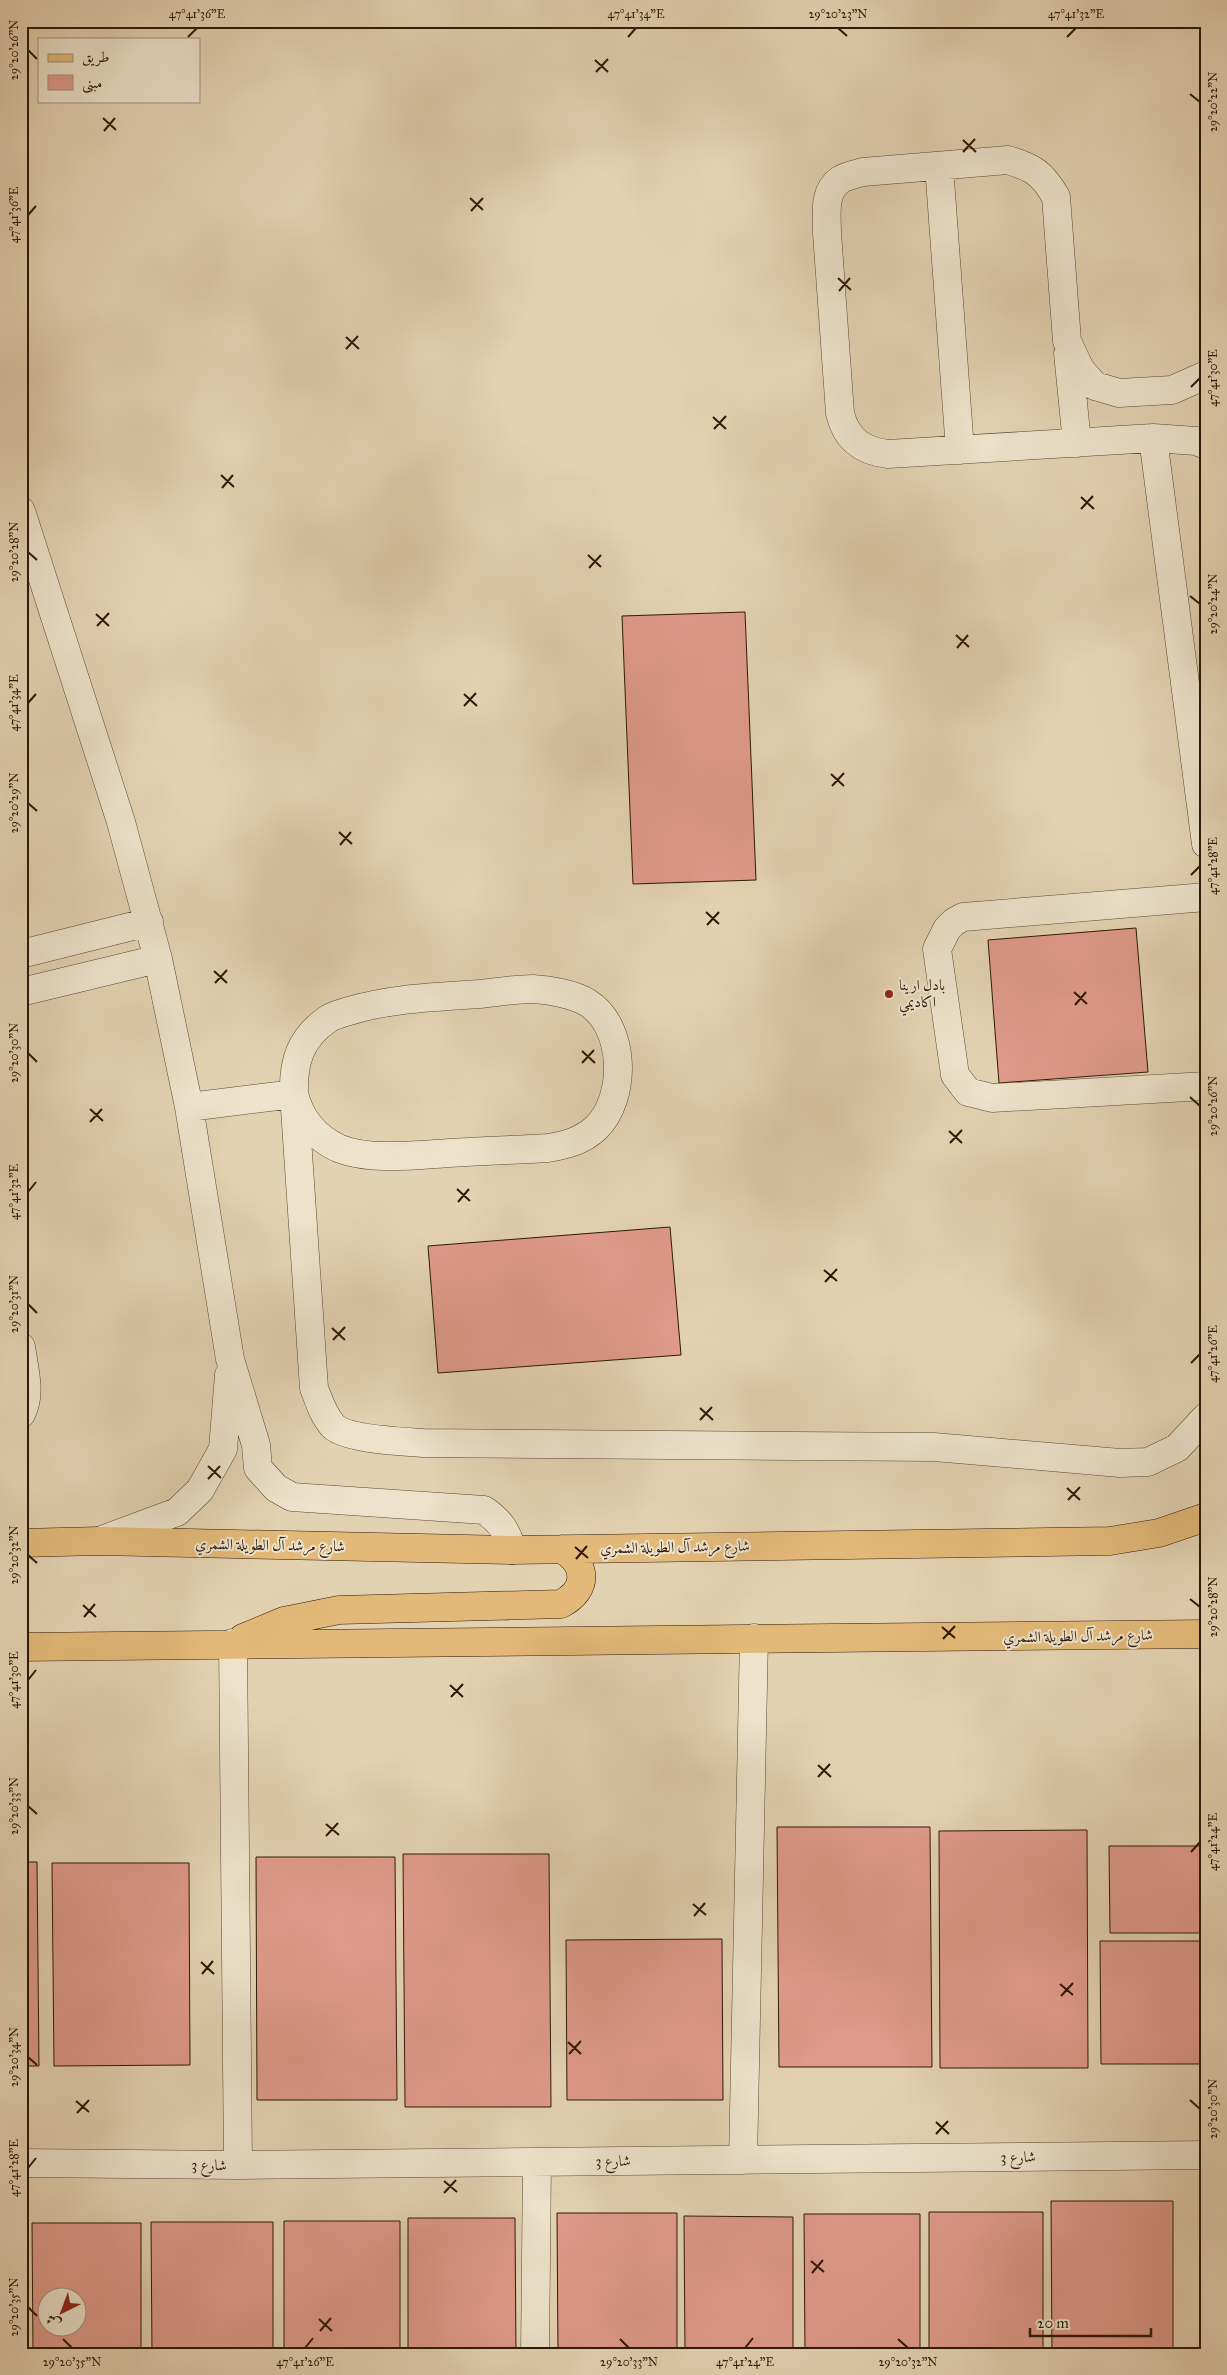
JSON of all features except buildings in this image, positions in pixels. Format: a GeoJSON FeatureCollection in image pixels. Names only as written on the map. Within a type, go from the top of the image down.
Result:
{"type":"FeatureCollection","features":[{"type":"Feature","properties":{"kind":"main road","name":"شارع مرشد آل الطويلة الشمري"},"geometry":{"type":"LineString","coordinates":[[21,1543],[99,1541],[512,1550],[1110,1541],[1159,1533],[1206,1517]]}},
{"type":"Feature","properties":{"kind":"main road"},"geometry":{"type":"LineString","coordinates":[[233,1643],[258,1630],[284,1621],[339,1610],[561,1604],[572,1599],[579,1589],[582,1577],[580,1565],[573,1555],[562,1549]]}},
{"type":"Feature","properties":{"kind":"main road","name":"شارع مرشد آل الطويلة الشمري"},"geometry":{"type":"LineString","coordinates":[[21,1647],[233,1643],[1206,1634]]}},
{"type":"Feature","properties":{"kind":"street"},"geometry":{"type":"LineString","coordinates":[[1077,443],[1056,197],[1047,180],[1029,166],[1008,160],[863,172],[840,179],[832,188],[826,204],[826,213],[839,404],[844,427],[852,440],[865,449],[888,454],[1077,443],[1153,438],[1196,441],[1206,446]]}},
{"type":"Feature","properties":{"kind":"street"},"geometry":{"type":"LineString","coordinates":[[938,166],[960,450]]}},
{"type":"Feature","properties":{"kind":"street"},"geometry":{"type":"LineString","coordinates":[[1067,341],[1080,369],[1095,386],[1118,393],[1172,390],[1206,375]]}},
{"type":"Feature","properties":{"kind":"street"},"geometry":{"type":"LineString","coordinates":[[1153,438],[1206,844]]}},
{"type":"Feature","properties":{"kind":"street"},"geometry":{"type":"LineString","coordinates":[[21,511],[121,822],[149,922],[189,1107],[230,1359],[256,1445],[258,1468],[276,1488],[292,1497],[484,1510],[498,1519],[507,1532],[512,1550]]}},
{"type":"Feature","properties":{"kind":"street"},"geometry":{"type":"LineString","coordinates":[[1206,897],[963,917],[947,929],[937,949],[954,1075],[968,1092],[992,1098],[1206,1086]]}},
{"type":"Feature","properties":{"kind":"street"},"geometry":{"type":"LineString","coordinates":[[21,954],[149,922]]}},
{"type":"Feature","properties":{"kind":"street"},"geometry":{"type":"LineString","coordinates":[[21,992],[158,959]]}},
{"type":"Feature","properties":{"kind":"street"},"geometry":{"type":"LineString","coordinates":[[294,1094],[299,1111],[313,1132],[339,1148],[364,1154],[400,1156],[548,1148],[572,1144],[596,1128],[610,1109],[616,1088],[617,1067],[615,1047],[610,1026],[588,1003],[571,996],[533,989],[387,1001],[329,1018],[310,1034],[299,1053],[294,1072],[294,1094],[314,1388],[324,1414],[335,1428],[370,1438],[424,1444],[934,1448],[1120,1463],[1148,1462],[1177,1448],[1206,1417]]}},
{"type":"Feature","properties":{"kind":"street"},"geometry":{"type":"LineString","coordinates":[[189,1107],[294,1094]]}},
{"type":"Feature","properties":{"kind":"street"},"geometry":{"type":"LineString","coordinates":[[21,1347],[28,1393],[25,1407],[21,1414]]}},
{"type":"Feature","properties":{"kind":"street"},"geometry":{"type":"LineString","coordinates":[[99,1541],[177,1512],[200,1490],[223,1449],[230,1359]]}},
{"type":"Feature","properties":{"kind":"street"},"geometry":{"type":"LineString","coordinates":[[743,2160],[754,1638]]}},
{"type":"Feature","properties":{"kind":"street"},"geometry":{"type":"LineString","coordinates":[[233,1643],[238,2165]]}},
{"type":"Feature","properties":{"kind":"street","name":"شارع 3"},"geometry":{"type":"LineString","coordinates":[[21,2163],[238,2165],[1206,2155]]}},
{"type":"Feature","properties":{"kind":"street"},"geometry":{"type":"LineString","coordinates":[[536,2354],[537,2162]]}},
{"type":"Feature","properties":{"kind":"place","name":"بادل ارينا اكاديمي"},"geometry":{"type":"Point","coordinates":[889,994]}}]}
